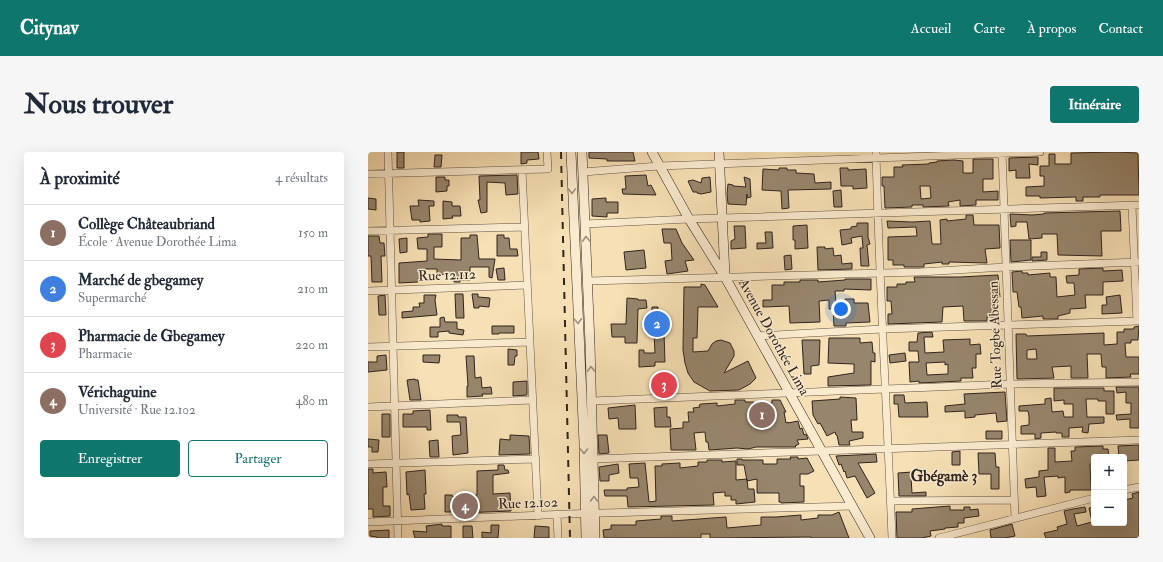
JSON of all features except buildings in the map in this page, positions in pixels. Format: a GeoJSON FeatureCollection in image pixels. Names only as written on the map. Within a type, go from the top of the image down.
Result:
{"type":"FeatureCollection","features":[{"type":"Feature","properties":{"kind":"main road"},"geometry":{"type":"LineString","coordinates":[[571,152],[584,443],[589,514],[595,538]]}},
{"type":"Feature","properties":{"kind":"main road"},"geometry":{"type":"LineString","coordinates":[[582,152],[588,281],[593,459],[586,538]]}},
{"type":"Feature","properties":{"kind":"main road","name":"Avenue Dorothée Lima"},"geometry":{"type":"LineString","coordinates":[[652,152],[689,219],[725,277],[870,538]]}},
{"type":"Feature","properties":{"kind":"main road"},"geometry":{"type":"LineString","coordinates":[[719,152],[721,219],[725,277]]}},
{"type":"Feature","properties":{"kind":"street"},"geometry":{"type":"LineString","coordinates":[[388,152],[398,538]]}},
{"type":"Feature","properties":{"kind":"street"},"geometry":{"type":"LineString","coordinates":[[368,174],[548,169],[547,152]]}},
{"type":"Feature","properties":{"kind":"street"},"geometry":{"type":"LineString","coordinates":[[583,172],[659,166],[876,155],[1040,152]]}},
{"type":"Feature","properties":{"kind":"street","name":"Rue Togbe Abessan"},"geometry":{"type":"LineString","coordinates":[[1002,153],[1015,518]]}},
{"type":"Feature","properties":{"kind":"street"},"geometry":{"type":"LineString","coordinates":[[876,155],[879,273],[886,390],[892,538]]}},
{"type":"Feature","properties":{"kind":"street"},"geometry":{"type":"LineString","coordinates":[[522,170],[538,516]]}},
{"type":"Feature","properties":{"kind":"street"},"geometry":{"type":"LineString","coordinates":[[585,224],[689,219],[1136,206],[1138,321],[882,329],[757,336]]}},
{"type":"Feature","properties":{"kind":"street"},"geometry":{"type":"LineString","coordinates":[[368,231],[524,227]]}},
{"type":"Feature","properties":{"kind":"street"},"geometry":{"type":"LineString","coordinates":[[588,281],[879,273],[1136,262]]}},
{"type":"Feature","properties":{"kind":"street","name":"Rue 12.112"},"geometry":{"type":"LineString","coordinates":[[368,291],[527,285]]}},
{"type":"Feature","properties":{"kind":"street"},"geometry":{"type":"LineString","coordinates":[[368,347],[530,342]]}},
{"type":"Feature","properties":{"kind":"street"},"geometry":{"type":"LineString","coordinates":[[592,401],[1010,384],[1139,382]]}},
{"type":"Feature","properties":{"kind":"street"},"geometry":{"type":"LineString","coordinates":[[368,407],[533,400]]}},
{"type":"Feature","properties":{"kind":"street"},"geometry":{"type":"LineString","coordinates":[[593,459],[1139,440]]}},
{"type":"Feature","properties":{"kind":"street"},"geometry":{"type":"LineString","coordinates":[[368,464],[536,458]]}},
{"type":"Feature","properties":{"kind":"street"},"geometry":{"type":"LineString","coordinates":[[1127,489],[1139,486]]}},
{"type":"Feature","properties":{"kind":"street"},"geometry":{"type":"LineString","coordinates":[[939,538],[1091,499]]}},
{"type":"Feature","properties":{"kind":"street"},"geometry":{"type":"LineString","coordinates":[[891,501],[1014,500]]}},
{"type":"Feature","properties":{"kind":"street","name":"Rue 12.102"},"geometry":{"type":"LineString","coordinates":[[368,522],[568,514],[852,506]]}},
{"type":"Feature","properties":{"kind":"street"},"geometry":{"type":"LineString","coordinates":[[557,515],[558,538]]}},
{"type":"Feature","properties":{"kind":"railway"},"geometry":{"type":"LineString","coordinates":[[561,152],[570,538]]}},
{"type":"Feature","properties":{"kind":"place","name":"Marché de gbegamey"},"geometry":{"type":"Point","coordinates":[657,324]}},
{"type":"Feature","properties":{"kind":"place","name":"Pharmacie de Gbegamey"},"geometry":{"type":"Point","coordinates":[664,385]}},
{"type":"Feature","properties":{"kind":"place","name":"Collège Châteaubriand"},"geometry":{"type":"Point","coordinates":[762,415]}},
{"type":"Feature","properties":{"kind":"place","name":"Vérichaguine"},"geometry":{"type":"Point","coordinates":[465,506]}},
{"type":"Feature","properties":{"kind":"district","name":"Gbégamè 3"},"geometry":{"type":"Point","coordinates":[944,476]}}]}
